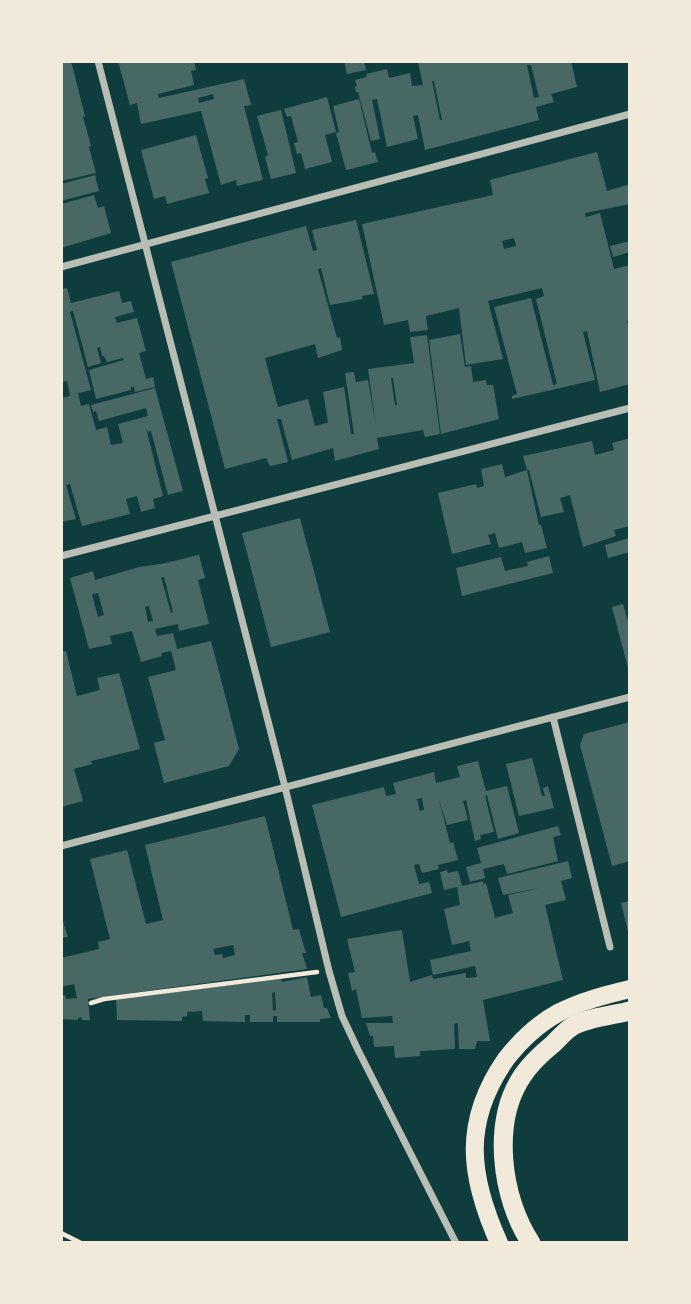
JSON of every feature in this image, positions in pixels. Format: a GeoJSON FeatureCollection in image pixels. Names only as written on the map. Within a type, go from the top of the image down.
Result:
{"type":"FeatureCollection","features":[{"type":"Feature","properties":{"kind":"highway"},"geometry":{"type":"LineString","coordinates":[[531,1243],[513,1207],[503,1157],[504,1132],[510,1104],[522,1076],[541,1054],[574,1025],[630,1011]]}},
{"type":"Feature","properties":{"kind":"main road"},"geometry":{"type":"LineString","coordinates":[[499,1243],[484,1209],[475,1154],[479,1113],[488,1089],[516,1046],[537,1027],[557,1013],[590,999],[630,989]]}},
{"type":"Feature","properties":{"kind":"street"},"geometry":{"type":"LineString","coordinates":[[97,61],[342,1016],[456,1243]]}},
{"type":"Feature","properties":{"kind":"street"},"geometry":{"type":"LineString","coordinates":[[61,267],[630,114]]}},
{"type":"Feature","properties":{"kind":"street"},"geometry":{"type":"LineString","coordinates":[[61,556],[216,518],[630,408]]}},
{"type":"Feature","properties":{"kind":"street"},"geometry":{"type":"LineString","coordinates":[[61,846],[630,696]]}},
{"type":"Feature","properties":{"kind":"street"},"geometry":{"type":"LineString","coordinates":[[553,717],[610,947]]}},
{"type":"Feature","properties":{"kind":"path"},"geometry":{"type":"LineString","coordinates":[[91,1003],[104,999],[329,971]]}},
{"type":"Feature","properties":{"kind":"path"},"geometry":{"type":"LineString","coordinates":[[61,1233],[81,1243]]}},
{"type":"Feature","properties":{"kind":"building"},"geometry":{"type":"Polygon","coordinates":[[[61,61],[71,61],[96,173],[61,181],[61,61]]]}},
{"type":"Feature","properties":{"kind":"building"},"geometry":{"type":"Polygon","coordinates":[[[118,61],[194,61],[196,70],[191,71],[194,85],[158,94],[159,98],[244,79],[251,105],[244,106],[263,180],[237,186],[236,180],[221,185],[201,111],[141,124],[137,103],[130,105],[118,61]],[[213,94],[198,98],[199,103],[214,99],[213,94]]]}},
{"type":"Feature","properties":{"kind":"building"},"geometry":{"type":"Polygon","coordinates":[[[344,61],[364,61],[366,70],[347,74],[344,61]]]}},
{"type":"Feature","properties":{"kind":"building"},"geometry":{"type":"Polygon","coordinates":[[[571,61],[577,87],[551,94],[554,102],[536,107],[539,120],[425,150],[418,115],[413,116],[418,139],[387,147],[377,99],[372,100],[380,139],[371,141],[355,80],[387,69],[389,78],[410,73],[412,86],[423,85],[418,62],[571,61]],[[527,65],[534,98],[539,97],[531,65],[527,65]],[[434,81],[440,120],[442,120],[434,81]]]}},
{"type":"Feature","properties":{"kind":"building"},"geometry":{"type":"Polygon","coordinates":[[[327,97],[336,132],[325,135],[332,162],[305,169],[301,153],[297,154],[294,143],[298,142],[291,116],[287,117],[284,109],[327,97]]]}},
{"type":"Feature","properties":{"kind":"building"},"geometry":{"type":"Polygon","coordinates":[[[359,99],[372,153],[375,152],[378,162],[346,170],[336,133],[339,132],[333,106],[359,99]]]}},
{"type":"Feature","properties":{"kind":"building"},"geometry":{"type":"Polygon","coordinates":[[[281,110],[296,173],[271,179],[265,157],[268,155],[257,116],[281,110]]]}},
{"type":"Feature","properties":{"kind":"building"},"geometry":{"type":"Polygon","coordinates":[[[196,135],[208,178],[205,179],[209,193],[167,204],[165,196],[154,199],[141,150],[196,135]]]}},
{"type":"Feature","properties":{"kind":"building"},"geometry":{"type":"Polygon","coordinates":[[[597,152],[607,191],[630,184],[630,204],[585,213],[586,217],[600,213],[614,269],[630,265],[630,320],[627,321],[630,332],[630,384],[600,392],[587,331],[583,332],[595,380],[512,399],[512,396],[517,394],[494,307],[531,298],[553,385],[557,384],[536,299],[544,296],[542,288],[488,301],[503,359],[466,365],[459,308],[426,316],[428,330],[410,332],[408,320],[384,325],[362,224],[493,195],[490,180],[597,152]],[[514,238],[502,241],[504,249],[516,246],[514,238]]]}},
{"type":"Feature","properties":{"kind":"building"},"geometry":{"type":"Polygon","coordinates":[[[95,175],[99,191],[61,201],[61,184],[95,175]]]}},
{"type":"Feature","properties":{"kind":"building"},"geometry":{"type":"Polygon","coordinates":[[[94,195],[98,208],[104,206],[111,233],[61,248],[61,204],[94,195]]]}},
{"type":"Feature","properties":{"kind":"building"},"geometry":{"type":"Polygon","coordinates":[[[356,220],[374,294],[362,296],[363,299],[330,305],[321,268],[318,269],[342,350],[318,358],[315,344],[265,358],[278,407],[308,399],[315,426],[328,423],[323,392],[344,387],[351,434],[354,434],[345,373],[354,372],[356,382],[368,380],[376,426],[368,369],[414,363],[410,337],[427,335],[440,434],[425,437],[423,430],[377,438],[379,449],[335,461],[333,448],[292,460],[281,419],[277,419],[288,462],[270,466],[266,458],[225,469],[171,262],[306,226],[313,251],[317,250],[312,230],[356,220]],[[391,378],[397,405],[393,378],[391,378]]]}},
{"type":"Feature","properties":{"kind":"building"},"geometry":{"type":"Polygon","coordinates":[[[630,241],[630,252],[613,257],[610,246],[630,241]]]}},
{"type":"Feature","properties":{"kind":"building"},"geometry":{"type":"Polygon","coordinates":[[[67,288],[71,303],[119,291],[122,303],[131,301],[134,312],[115,317],[117,323],[137,318],[146,351],[139,353],[146,379],[153,377],[155,387],[135,392],[134,387],[131,387],[131,390],[96,399],[89,370],[124,360],[123,358],[107,362],[100,347],[97,348],[101,363],[88,367],[73,311],[70,312],[91,390],[78,393],[81,406],[89,404],[96,430],[107,427],[111,445],[123,443],[118,424],[148,416],[146,408],[99,421],[91,405],[155,388],[183,491],[168,495],[151,431],[148,432],[146,428],[163,496],[153,499],[155,508],[141,512],[137,496],[126,499],[130,514],[82,526],[70,484],[66,485],[76,519],[61,522],[61,398],[70,396],[67,381],[61,382],[61,289],[67,288]]]}},
{"type":"Feature","properties":{"kind":"building"},"geometry":{"type":"Polygon","coordinates":[[[460,334],[465,367],[471,366],[473,382],[486,380],[487,385],[493,385],[499,419],[441,434],[429,340],[460,334]]]}},
{"type":"Feature","properties":{"kind":"building"},"geometry":{"type":"Polygon","coordinates":[[[630,438],[630,526],[614,530],[616,536],[583,547],[570,495],[560,498],[564,512],[541,517],[523,456],[592,441],[595,455],[614,450],[612,443],[630,438]]]}},
{"type":"Feature","properties":{"kind":"building"},"geometry":{"type":"Polygon","coordinates":[[[502,464],[505,477],[527,470],[547,548],[525,553],[522,542],[499,548],[495,533],[488,535],[491,544],[452,554],[438,493],[476,484],[477,488],[484,486],[481,469],[502,464]]]}},
{"type":"Feature","properties":{"kind":"building"},"geometry":{"type":"Polygon","coordinates":[[[300,518],[330,632],[271,647],[242,533],[300,518]]]}},
{"type":"Feature","properties":{"kind":"building"},"geometry":{"type":"Polygon","coordinates":[[[630,538],[630,552],[608,558],[605,545],[630,538]]]}},
{"type":"Feature","properties":{"kind":"building"},"geometry":{"type":"Polygon","coordinates":[[[199,555],[205,578],[198,580],[209,624],[179,631],[178,624],[155,629],[157,636],[173,633],[177,649],[211,641],[239,749],[229,766],[164,783],[154,743],[165,740],[148,677],[176,670],[171,651],[141,662],[132,631],[110,636],[112,644],[89,649],[70,578],[93,571],[95,580],[139,567],[199,555]],[[161,577],[171,613],[173,612],[164,577],[161,577]],[[98,593],[92,594],[98,617],[104,615],[98,593]],[[149,606],[145,607],[148,622],[153,621],[149,606]]]}},
{"type":"Feature","properties":{"kind":"building"},"geometry":{"type":"Polygon","coordinates":[[[549,556],[553,573],[462,596],[456,568],[501,557],[505,571],[528,566],[527,562],[549,556]]]}},
{"type":"Feature","properties":{"kind":"building"},"geometry":{"type":"Polygon","coordinates":[[[623,604],[630,628],[629,672],[612,607],[623,604]]]}},
{"type":"Feature","properties":{"kind":"building"},"geometry":{"type":"Polygon","coordinates":[[[66,651],[77,696],[100,690],[97,678],[119,673],[140,749],[91,761],[92,764],[74,769],[83,801],[61,807],[61,652],[66,651]]]}},
{"type":"Feature","properties":{"kind":"building"},"geometry":{"type":"Polygon","coordinates":[[[630,722],[630,861],[612,866],[580,745],[584,734],[630,722]]]}},
{"type":"Feature","properties":{"kind":"building"},"geometry":{"type":"Polygon","coordinates":[[[532,758],[542,796],[545,796],[543,788],[548,786],[554,808],[519,816],[506,764],[532,758]]]}},
{"type":"Feature","properties":{"kind":"building"},"geometry":{"type":"Polygon","coordinates":[[[478,761],[486,791],[507,786],[519,833],[498,839],[487,795],[485,796],[494,832],[480,835],[481,839],[475,841],[466,800],[463,801],[468,820],[447,825],[439,800],[450,843],[453,842],[458,860],[422,873],[419,864],[414,865],[419,884],[429,882],[432,893],[341,917],[312,805],[384,787],[386,796],[396,794],[393,783],[434,772],[436,783],[460,777],[457,766],[478,761]],[[422,798],[417,799],[420,811],[424,810],[422,798]]]}},
{"type":"Feature","properties":{"kind":"building"},"geometry":{"type":"Polygon","coordinates":[[[265,816],[293,930],[299,929],[306,953],[302,953],[307,969],[88,999],[90,1020],[82,1020],[82,1017],[78,1020],[61,1019],[61,995],[65,995],[66,999],[77,998],[74,984],[61,987],[61,958],[99,949],[98,942],[110,939],[90,859],[127,850],[146,924],[163,920],[145,845],[265,816]],[[233,945],[213,949],[215,955],[222,954],[223,958],[235,955],[233,945]]]}},
{"type":"Feature","properties":{"kind":"building"},"geometry":{"type":"Polygon","coordinates":[[[558,826],[561,835],[553,837],[558,861],[507,874],[504,864],[483,869],[485,878],[470,882],[466,867],[481,863],[477,848],[558,826]]]}},
{"type":"Feature","properties":{"kind":"building"},"geometry":{"type":"Polygon","coordinates":[[[568,861],[572,878],[561,881],[566,900],[545,905],[563,980],[483,1000],[490,1041],[477,1041],[475,1049],[459,1049],[458,1023],[454,1024],[455,1049],[420,1051],[420,1056],[395,1058],[394,1046],[374,1047],[373,1036],[370,1036],[366,1023],[393,1023],[392,1016],[362,1018],[356,989],[352,991],[348,973],[355,972],[347,939],[402,930],[410,982],[432,975],[433,979],[466,973],[466,978],[477,977],[475,966],[433,975],[430,960],[471,951],[469,941],[452,945],[444,909],[460,905],[457,887],[444,890],[440,872],[458,871],[462,886],[483,881],[483,884],[486,883],[495,918],[513,913],[508,895],[540,888],[503,895],[498,878],[568,861]]]}},
{"type":"Feature","properties":{"kind":"building"},"geometry":{"type":"Polygon","coordinates":[[[630,901],[630,934],[629,935],[621,903],[630,901]]]}},
{"type":"Feature","properties":{"kind":"building"},"geometry":{"type":"Polygon","coordinates":[[[61,915],[68,937],[61,938],[61,915]]]}},
{"type":"Feature","properties":{"kind":"building"},"geometry":{"type":"Polygon","coordinates":[[[307,977],[311,997],[321,995],[324,1008],[327,1008],[331,1018],[320,1019],[320,1022],[277,1022],[277,1016],[273,1016],[273,1022],[250,1022],[250,1015],[245,1015],[245,1022],[203,1021],[202,1011],[187,1012],[182,1021],[117,1020],[116,999],[281,979],[282,982],[307,977]],[[275,992],[272,993],[273,1011],[276,1010],[275,992]]]}}]}
